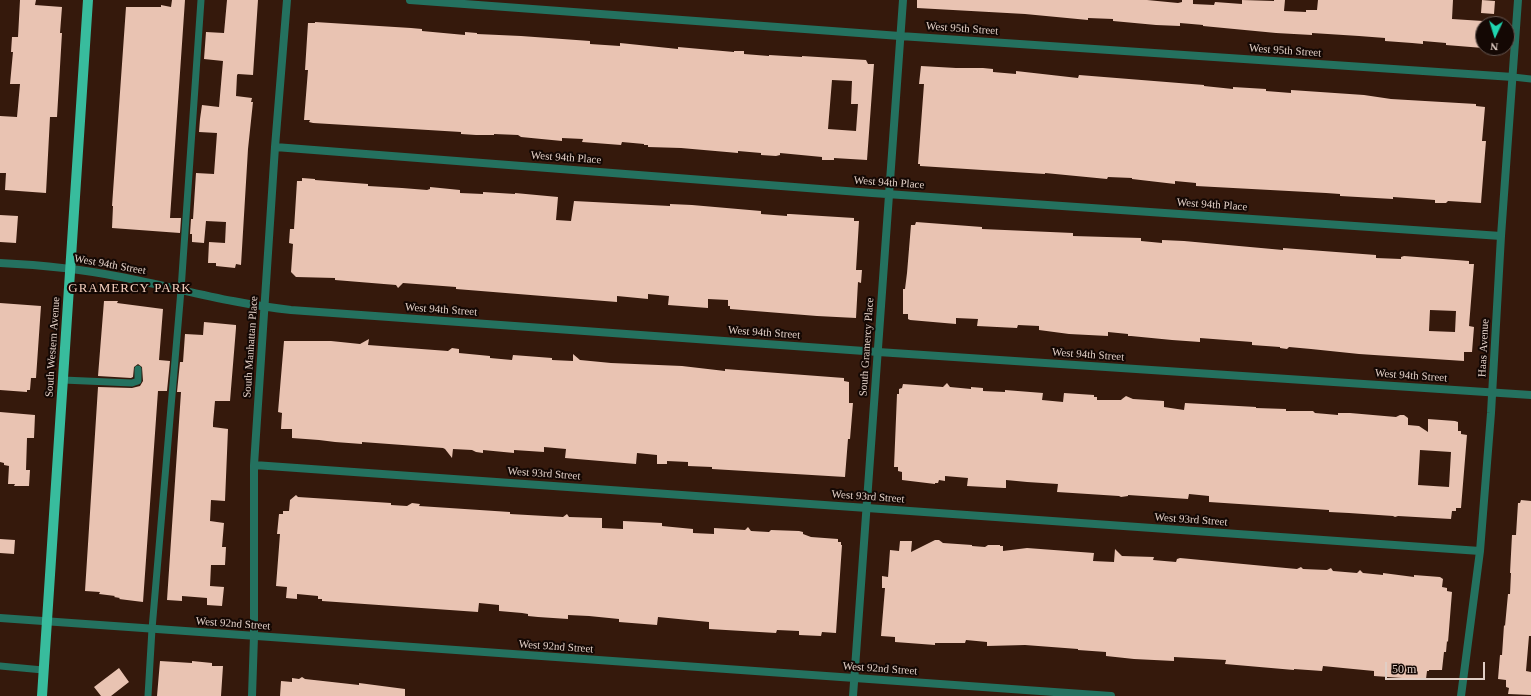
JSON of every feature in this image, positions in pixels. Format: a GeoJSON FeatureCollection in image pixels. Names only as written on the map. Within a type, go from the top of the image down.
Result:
{"type":"FeatureCollection","features":[{"type":"Feature","properties":{"kind":"main road","name":"South Western Avenue"},"geometry":{"type":"LineString","coordinates":[[42,696],[88,0]]}},
{"type":"Feature","properties":{"kind":"street","name":"South Manhattan Place"},"geometry":{"type":"LineString","coordinates":[[252,696],[254,636],[254,465],[275,147],[287,0]]}},
{"type":"Feature","properties":{"kind":"street","name":"West 95th Street"},"geometry":{"type":"LineString","coordinates":[[410,0],[900,36],[1513,77]]}},
{"type":"Feature","properties":{"kind":"street","name":"South Gramercy Place"},"geometry":{"type":"LineString","coordinates":[[854,696],[903,0]]}},
{"type":"Feature","properties":{"kind":"street","name":"Haas Avenue"},"geometry":{"type":"LineString","coordinates":[[1461,696],[1480,551],[1493,392],[1501,236],[1518,0]]}},
{"type":"Feature","properties":{"kind":"street","name":"West 94th Place"},"geometry":{"type":"LineString","coordinates":[[275,147],[889,194],[1501,236]]}},
{"type":"Feature","properties":{"kind":"street","name":"West 94th Street"},"geometry":{"type":"LineString","coordinates":[[0,263],[70,269],[121,277],[264,308],[878,352],[1531,395]]}},
{"type":"Feature","properties":{"kind":"street","name":"West 93rd Street"},"geometry":{"type":"LineString","coordinates":[[254,465],[1480,551]]}},
{"type":"Feature","properties":{"kind":"street","name":"West 92nd Street"},"geometry":{"type":"LineString","coordinates":[[0,618],[1056,694],[1111,696]]}},
{"type":"Feature","properties":{"kind":"lane"},"geometry":{"type":"LineString","coordinates":[[148,696],[201,0]]}},
{"type":"Feature","properties":{"kind":"lane"},"geometry":{"type":"LineString","coordinates":[[1513,77],[1531,78]]}},
{"type":"Feature","properties":{"kind":"lane"},"geometry":{"type":"LineString","coordinates":[[63,380],[132,383],[138,381],[138,368]]}},
{"type":"Feature","properties":{"kind":"lane"},"geometry":{"type":"LineString","coordinates":[[0,666],[44,670]]}},
{"type":"Feature","properties":{"kind":"building"},"geometry":{"type":"Polygon","coordinates":[[[20,0],[36,0],[35,5],[62,7],[57,117],[50,117],[46,193],[5,190],[6,173],[0,173],[0,116],[17,117],[20,84],[10,84],[13,52],[11,52],[12,37],[18,37],[20,0]]]}},
{"type":"Feature","properties":{"kind":"building"},"geometry":{"type":"Polygon","coordinates":[[[172,0],[185,0],[170,218],[181,218],[180,233],[112,228],[112,206],[126,7],[161,7],[161,5],[171,7],[172,0]]]}},
{"type":"Feature","properties":{"kind":"building"},"geometry":{"type":"Polygon","coordinates":[[[227,0],[258,0],[253,75],[237,75],[236,96],[252,98],[251,102],[253,102],[248,149],[241,265],[236,264],[235,268],[216,266],[216,263],[208,263],[209,242],[225,243],[226,222],[206,221],[204,243],[192,242],[192,234],[190,234],[191,219],[193,219],[196,173],[214,174],[217,133],[199,132],[202,105],[219,107],[223,61],[204,59],[206,32],[224,33],[227,0]]]}},
{"type":"Feature","properties":{"kind":"building"},"geometry":{"type":"Polygon","coordinates":[[[917,0],[1147,0],[1178,3],[1182,2],[1182,0],[1193,0],[1193,4],[1214,5],[1215,2],[1242,4],[1242,0],[1285,0],[1284,11],[1306,12],[1306,10],[1317,10],[1318,0],[1453,0],[1452,19],[1475,20],[1475,47],[1423,41],[1423,44],[1385,41],[1385,38],[1359,36],[1312,33],[1312,35],[1276,33],[1180,23],[1180,26],[1156,25],[1113,21],[1113,19],[1088,18],[1088,20],[1025,14],[917,8],[917,0]]]}},
{"type":"Feature","properties":{"kind":"building"},"geometry":{"type":"Polygon","coordinates":[[[1482,0],[1495,1],[1494,14],[1481,13],[1482,0]]]}},
{"type":"Feature","properties":{"kind":"building"},"geometry":{"type":"Polygon","coordinates":[[[308,23],[411,28],[422,29],[422,31],[465,35],[465,32],[590,41],[590,44],[620,46],[620,43],[678,49],[678,47],[734,52],[744,51],[744,54],[769,56],[802,56],[866,60],[868,64],[874,64],[867,160],[834,158],[834,160],[822,160],[822,157],[780,153],[780,155],[776,156],[738,151],[738,153],[648,147],[648,145],[644,144],[622,142],[621,145],[582,142],[583,139],[562,138],[562,141],[521,137],[518,135],[476,135],[461,134],[461,132],[313,123],[309,122],[310,120],[304,120],[308,70],[305,70],[308,23]],[[832,80],[828,129],[856,131],[858,104],[851,104],[852,81],[832,80]]]}},
{"type":"Feature","properties":{"kind":"building"},"geometry":{"type":"Polygon","coordinates":[[[921,66],[983,68],[993,69],[993,72],[1016,74],[1016,71],[1078,78],[1079,75],[1204,85],[1233,89],[1233,87],[1266,89],[1266,91],[1291,93],[1291,90],[1364,95],[1391,99],[1476,104],[1476,106],[1485,107],[1482,141],[1486,141],[1481,203],[1448,201],[1446,203],[1435,203],[1435,200],[1393,197],[1393,199],[1340,196],[1340,194],[1326,193],[1196,186],[1196,183],[1175,181],[1175,184],[1132,178],[1108,177],[1107,179],[1045,173],[920,166],[920,164],[918,164],[924,84],[919,84],[921,66]]]}},
{"type":"Feature","properties":{"kind":"building"},"geometry":{"type":"Polygon","coordinates":[[[302,178],[368,184],[368,186],[427,190],[430,189],[430,187],[460,190],[460,193],[515,193],[558,197],[556,220],[571,221],[574,201],[670,206],[670,204],[692,205],[761,211],[761,214],[787,216],[787,214],[790,214],[854,218],[854,221],[859,221],[856,270],[862,270],[861,283],[858,282],[856,318],[730,309],[730,306],[728,306],[728,300],[708,299],[708,308],[668,305],[669,296],[648,294],[648,299],[617,296],[617,302],[456,289],[456,287],[403,283],[398,288],[396,285],[335,280],[335,278],[296,277],[291,272],[293,244],[289,243],[290,229],[294,229],[297,181],[302,181],[302,178]]]}},
{"type":"Feature","properties":{"kind":"building"},"geometry":{"type":"Polygon","coordinates":[[[0,215],[18,216],[16,243],[0,242],[0,215]]]}},
{"type":"Feature","properties":{"kind":"building"},"geometry":{"type":"Polygon","coordinates":[[[916,222],[982,227],[982,229],[1073,233],[1073,236],[1141,238],[1141,241],[1162,243],[1162,240],[1184,241],[1283,250],[1283,248],[1376,255],[1376,258],[1401,259],[1401,257],[1404,256],[1469,261],[1469,264],[1474,264],[1469,326],[1474,327],[1472,352],[1464,352],[1464,361],[1359,354],[1289,347],[1287,349],[1252,345],[1252,342],[1200,338],[1200,342],[1128,336],[1128,334],[1108,332],[1108,336],[1069,334],[1039,330],[1039,326],[1018,325],[1017,328],[977,326],[978,319],[956,318],[956,324],[910,320],[908,319],[908,314],[903,314],[903,289],[905,289],[907,273],[911,225],[915,225],[916,222]],[[1430,310],[1429,331],[1455,332],[1456,311],[1430,310]]]}},
{"type":"Feature","properties":{"kind":"building"},"geometry":{"type":"Polygon","coordinates":[[[104,301],[118,301],[117,303],[163,309],[159,360],[170,361],[167,391],[158,391],[143,602],[119,599],[120,598],[114,597],[115,596],[99,594],[100,592],[85,591],[98,387],[132,388],[140,386],[143,381],[142,367],[138,364],[134,367],[133,377],[131,378],[98,376],[104,301]]]}},
{"type":"Feature","properties":{"kind":"building"},"geometry":{"type":"Polygon","coordinates":[[[0,303],[41,306],[36,378],[31,378],[30,390],[27,390],[27,392],[0,390],[0,303]]]}},
{"type":"Feature","properties":{"kind":"building"},"geometry":{"type":"Polygon","coordinates":[[[204,322],[236,325],[230,401],[215,401],[213,423],[213,427],[228,429],[225,501],[211,500],[210,521],[224,523],[222,547],[226,547],[225,565],[211,565],[210,586],[224,587],[222,606],[207,605],[207,598],[182,596],[182,601],[167,600],[181,392],[177,392],[180,362],[183,362],[185,334],[203,335],[204,322]]]}},
{"type":"Feature","properties":{"kind":"building"},"geometry":{"type":"Polygon","coordinates":[[[369,339],[368,345],[448,351],[452,348],[459,349],[459,353],[512,360],[513,355],[573,361],[573,354],[580,360],[611,363],[682,366],[725,371],[725,369],[844,378],[844,381],[849,382],[849,403],[853,403],[845,477],[712,469],[712,467],[688,466],[688,462],[667,461],[667,464],[657,464],[657,455],[637,453],[636,464],[565,458],[566,449],[544,447],[544,452],[514,450],[514,453],[483,450],[483,453],[472,450],[453,449],[452,458],[443,448],[362,442],[362,444],[292,438],[292,429],[281,429],[282,413],[278,412],[284,341],[331,341],[360,344],[369,339]]]}},
{"type":"Feature","properties":{"kind":"building"},"geometry":{"type":"Polygon","coordinates":[[[947,383],[950,387],[971,389],[971,387],[983,388],[983,391],[1005,392],[1005,390],[1043,393],[1042,400],[1063,402],[1064,393],[1094,395],[1094,397],[1097,397],[1097,400],[1121,400],[1126,396],[1133,399],[1164,401],[1164,407],[1184,410],[1185,403],[1286,409],[1286,411],[1313,411],[1315,413],[1338,415],[1338,413],[1350,413],[1396,417],[1404,415],[1408,418],[1408,425],[1419,426],[1428,432],[1428,419],[1455,421],[1458,422],[1458,431],[1461,431],[1461,434],[1467,435],[1461,508],[1456,508],[1456,511],[1452,511],[1451,519],[1395,517],[1329,512],[1329,510],[1209,502],[1209,496],[1189,494],[1188,499],[1128,495],[1121,497],[1057,492],[1058,484],[1006,480],[1006,488],[1004,488],[967,486],[968,478],[945,476],[945,481],[939,480],[938,483],[935,484],[902,480],[902,472],[898,471],[898,467],[894,467],[897,394],[899,394],[899,389],[902,388],[903,384],[943,387],[947,383]],[[1420,450],[1418,485],[1449,487],[1451,452],[1420,450]]]}},
{"type":"Feature","properties":{"kind":"building"},"geometry":{"type":"Polygon","coordinates":[[[0,412],[35,415],[34,438],[27,438],[26,470],[30,470],[29,486],[14,486],[15,484],[8,484],[9,466],[0,462],[0,412]]]}},
{"type":"Feature","properties":{"kind":"building"},"geometry":{"type":"Polygon","coordinates":[[[296,495],[298,497],[391,503],[391,505],[407,506],[412,503],[420,504],[419,506],[510,512],[510,514],[563,517],[567,514],[569,517],[602,518],[602,528],[623,529],[623,521],[662,523],[662,526],[693,529],[693,533],[714,534],[714,528],[745,530],[748,527],[751,531],[799,531],[811,537],[838,539],[838,542],[841,542],[842,545],[836,633],[822,632],[821,636],[799,635],[799,631],[777,630],[776,633],[709,629],[709,622],[658,617],[657,625],[619,622],[619,619],[589,616],[568,615],[568,619],[538,617],[528,616],[528,614],[522,613],[499,611],[499,605],[479,603],[478,612],[322,601],[322,599],[318,599],[318,596],[297,594],[297,599],[286,598],[287,587],[276,586],[280,534],[277,534],[279,514],[283,514],[283,511],[289,511],[290,500],[296,495]]]}},
{"type":"Feature","properties":{"kind":"building"},"geometry":{"type":"Polygon","coordinates":[[[1521,500],[1531,501],[1531,636],[1529,636],[1526,671],[1531,672],[1531,695],[1508,694],[1509,688],[1506,687],[1506,680],[1498,679],[1508,594],[1510,594],[1512,535],[1516,535],[1518,503],[1520,503],[1521,500]]]}},
{"type":"Feature","properties":{"kind":"building"},"geometry":{"type":"Polygon","coordinates":[[[0,539],[15,540],[14,554],[0,553],[0,539]]]}},
{"type":"Feature","properties":{"kind":"building"},"geometry":{"type":"Polygon","coordinates":[[[935,540],[939,540],[943,543],[985,547],[988,545],[1000,545],[1003,546],[1003,551],[1027,548],[1094,553],[1093,561],[1114,562],[1115,549],[1122,556],[1154,557],[1153,560],[1176,562],[1177,559],[1180,558],[1297,569],[1301,567],[1303,569],[1327,570],[1331,568],[1333,571],[1357,573],[1360,570],[1363,573],[1383,575],[1383,573],[1414,577],[1414,575],[1440,577],[1443,579],[1442,587],[1447,588],[1447,591],[1452,592],[1448,642],[1447,641],[1446,652],[1444,652],[1442,670],[1427,671],[1426,679],[1402,678],[1374,676],[1374,671],[1323,666],[1322,671],[1294,670],[1225,664],[1226,660],[1174,657],[1174,661],[1134,659],[1106,656],[1106,652],[1078,649],[1025,645],[987,646],[987,642],[966,640],[965,643],[935,643],[935,645],[895,642],[895,637],[881,636],[885,588],[882,588],[882,576],[888,577],[890,550],[899,551],[900,541],[912,541],[911,552],[935,540]]]}},
{"type":"Feature","properties":{"kind":"building"},"geometry":{"type":"Polygon","coordinates":[[[160,661],[192,663],[192,661],[212,663],[212,666],[223,666],[221,696],[157,696],[160,661]]]}},
{"type":"Feature","properties":{"kind":"building"},"geometry":{"type":"Polygon","coordinates":[[[119,668],[129,682],[111,696],[101,696],[94,687],[119,668]]]}},
{"type":"Feature","properties":{"kind":"building"},"geometry":{"type":"Polygon","coordinates":[[[302,677],[305,679],[359,685],[359,683],[405,689],[405,696],[280,696],[281,681],[292,682],[292,678],[299,679],[302,677]]]}},
{"type":"Feature","properties":{"kind":"district","name":"GRAMERCY PARK"},"geometry":{"type":"Point","coordinates":[130,289]}}]}
